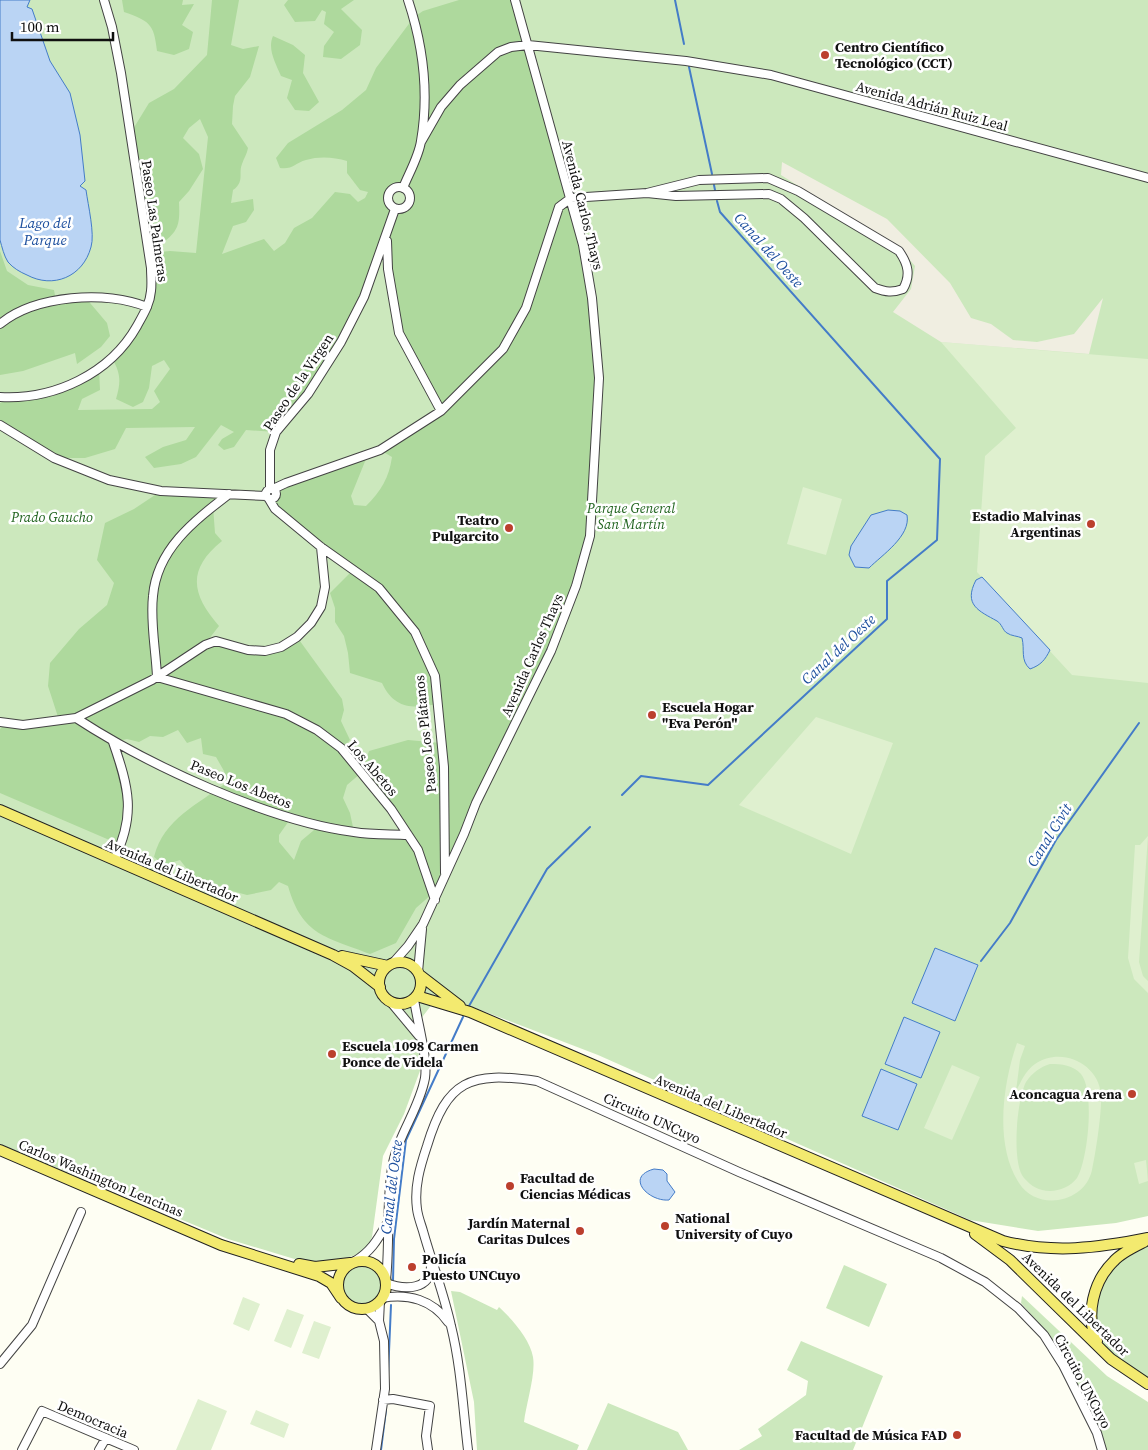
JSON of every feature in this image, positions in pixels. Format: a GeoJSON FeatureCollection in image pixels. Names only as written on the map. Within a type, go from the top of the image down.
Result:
{"type":"FeatureCollection","features":[{"type":"Feature","properties":{"kind":"main road","name":"Avenida del Libertador"},"geometry":{"type":"LineString","coordinates":[[0,810],[333,954],[353,966],[380,987]]}},
{"type":"Feature","properties":{"kind":"main road","name":"Avenida del Libertador"},"geometry":{"type":"LineString","coordinates":[[333,954],[390,965]]}},
{"type":"Feature","properties":{"kind":"main road"},"geometry":{"type":"LineString","coordinates":[[406,962],[419,974],[422,983],[415,997],[403,1003],[389,1000],[380,987],[380,979],[390,965],[406,962]]}},
{"type":"Feature","properties":{"kind":"main road","name":"Avenida del Libertador"},"geometry":{"type":"LineString","coordinates":[[419,974],[470,1012]]}},
{"type":"Feature","properties":{"kind":"main road","name":"Avenida del Libertador"},"geometry":{"type":"LineString","coordinates":[[415,997],[470,1012],[1003,1241],[1043,1250],[1074,1250],[1148,1238]]}},
{"type":"Feature","properties":{"kind":"main road","name":"Carlos Washington Lencinas"},"geometry":{"type":"LineString","coordinates":[[0,1150],[249,1256],[320,1276],[331,1283],[341,1298]]}},
{"type":"Feature","properties":{"kind":"main road","name":"Avenida del Libertador"},"geometry":{"type":"LineString","coordinates":[[962,1225],[1010,1260],[1118,1364],[1148,1384]]}},
{"type":"Feature","properties":{"kind":"main road","name":"Carlos Washington Lencinas"},"geometry":{"type":"LineString","coordinates":[[190,1232],[315,1267],[352,1262]]}},
{"type":"Feature","properties":{"kind":"main road"},"geometry":{"type":"LineString","coordinates":[[1100,1347],[1092,1328],[1091,1320],[1093,1302],[1099,1283],[1114,1260],[1148,1238]]}},
{"type":"Feature","properties":{"kind":"main road"},"geometry":{"type":"LineString","coordinates":[[365,1260],[374,1264],[382,1271],[386,1281],[381,1300],[367,1309],[352,1307],[341,1298],[337,1288],[338,1278],[342,1270],[352,1262],[365,1260]]}},
{"type":"Feature","properties":{"kind":"street","name":"Paseo Las Palmeras"},"geometry":{"type":"LineString","coordinates":[[13,398],[33,396],[60,388],[99,370],[132,335],[147,307],[151,290],[151,268],[121,73],[104,0]]}},
{"type":"Feature","properties":{"kind":"street"},"geometry":{"type":"LineString","coordinates":[[408,0],[419,33],[425,90],[421,142]]}},
{"type":"Feature","properties":{"kind":"street","name":"Avenida Carlos Thays"},"geometry":{"type":"LineString","coordinates":[[390,965],[408,946],[423,924],[476,803],[551,651],[576,586],[590,536],[598,408],[598,351],[583,245],[515,0]]}},
{"type":"Feature","properties":{"kind":"street"},"geometry":{"type":"LineString","coordinates":[[403,188],[421,142],[441,107],[460,85],[498,52],[511,47],[528,45]]}},
{"type":"Feature","properties":{"kind":"street","name":"Avenida Adrián Ruiz Leal"},"geometry":{"type":"LineString","coordinates":[[528,45],[686,61],[771,75],[1148,178]]}},
{"type":"Feature","properties":{"kind":"street"},"geometry":{"type":"LineString","coordinates":[[0,425],[54,458],[109,480],[161,491],[269,494],[284,483],[380,450],[441,411],[503,349],[526,308],[559,208],[571,198],[646,193],[676,196],[769,194],[793,208],[875,288],[886,292],[895,292],[903,289],[908,280],[906,260],[900,251],[798,190],[768,178],[699,180],[646,193]]}},
{"type":"Feature","properties":{"kind":"street"},"geometry":{"type":"LineString","coordinates":[[403,188],[409,193],[409,204],[403,209],[395,209],[388,201],[388,194],[393,189],[403,188]]}},
{"type":"Feature","properties":{"kind":"street","name":"Paseo de la Virgen"},"geometry":{"type":"LineString","coordinates":[[275,509],[269,494],[270,450],[276,432],[308,394],[341,342],[364,297],[395,209]]}},
{"type":"Feature","properties":{"kind":"street"},"geometry":{"type":"LineString","coordinates":[[386,236],[388,269],[399,333],[441,411]]}},
{"type":"Feature","properties":{"kind":"street"},"geometry":{"type":"LineString","coordinates":[[0,324],[33,307],[85,297],[114,298],[131,301],[147,307]]}},
{"type":"Feature","properties":{"kind":"street"},"geometry":{"type":"LineString","coordinates":[[0,397],[13,398]]}},
{"type":"Feature","properties":{"kind":"street"},"geometry":{"type":"LineString","coordinates":[[0,403],[13,398]]}},
{"type":"Feature","properties":{"kind":"street"},"geometry":{"type":"LineString","coordinates":[[0,420],[13,432]]}},
{"type":"Feature","properties":{"kind":"street"},"geometry":{"type":"LineString","coordinates":[[158,677],[152,598],[160,565],[183,533],[228,494]]}},
{"type":"Feature","properties":{"kind":"street","name":"Paseo Los Plátanos"},"geometry":{"type":"LineString","coordinates":[[275,509],[322,547],[379,588],[415,632],[435,676],[444,767],[445,875]]}},
{"type":"Feature","properties":{"kind":"street"},"geometry":{"type":"LineString","coordinates":[[0,722],[23,725],[76,718],[158,677],[204,645],[216,641],[248,650],[265,651],[281,647],[297,637],[311,623],[320,607],[325,587],[322,547]]}},
{"type":"Feature","properties":{"kind":"street","name":"Los Abetos"},"geometry":{"type":"LineString","coordinates":[[158,677],[286,714],[317,730],[341,748],[391,808],[418,850],[434,900]]}},
{"type":"Feature","properties":{"kind":"street","name":"Paseo Los Abetos"},"geometry":{"type":"LineString","coordinates":[[76,718],[113,742],[217,790],[291,818],[354,832],[408,835]]}},
{"type":"Feature","properties":{"kind":"street"},"geometry":{"type":"LineString","coordinates":[[113,742],[123,771],[128,805],[125,837],[114,860]]}},
{"type":"Feature","properties":{"kind":"street","name":"Avenida Carlos Thays"},"geometry":{"type":"LineString","coordinates":[[419,974],[418,954],[423,924]]}},
{"type":"Feature","properties":{"kind":"street"},"geometry":{"type":"LineString","coordinates":[[415,997],[419,1036],[425,1055],[424,1079],[395,1155],[387,1224],[386,1281],[400,1288],[412,1289],[422,1283],[432,1273],[431,1257]]}},
{"type":"Feature","properties":{"kind":"street"},"geometry":{"type":"LineString","coordinates":[[389,1000],[419,1036]]}},
{"type":"Feature","properties":{"kind":"street","name":"Circuito UNCuyo"},"geometry":{"type":"LineString","coordinates":[[468,1450],[451,1326],[418,1216],[418,1172],[438,1113],[457,1089],[469,1083],[491,1078],[512,1077],[537,1081],[739,1172],[941,1258],[985,1282],[1018,1308],[1044,1335],[1064,1365],[1097,1433],[1102,1450]]}},
{"type":"Feature","properties":{"kind":"street"},"geometry":{"type":"LineString","coordinates":[[0,1364],[32,1325],[81,1212]]}},
{"type":"Feature","properties":{"kind":"street"},"geometry":{"type":"LineString","coordinates":[[352,1262],[366,1254],[376,1244],[387,1224]]}},
{"type":"Feature","properties":{"kind":"street"},"geometry":{"type":"LineString","coordinates":[[376,1450],[383,1400],[384,1341],[379,1321],[381,1300],[396,1296],[421,1300],[442,1314],[451,1326]]}},
{"type":"Feature","properties":{"kind":"street"},"geometry":{"type":"LineString","coordinates":[[367,1309],[379,1321]]}},
{"type":"Feature","properties":{"kind":"street"},"geometry":{"type":"LineString","coordinates":[[383,1400],[393,1399],[430,1406],[426,1436],[428,1450]]}},
{"type":"Feature","properties":{"kind":"street","name":"Democracia"},"geometry":{"type":"LineString","coordinates":[[22,1450],[42,1411],[134,1450]]}},
{"type":"Feature","properties":{"kind":"street"},"geometry":{"type":"LineString","coordinates":[[99,1450],[106,1438]]}},
{"type":"Feature","properties":{"kind":"green space","name":"Parque General San Martín"},"geometry":{"type":"Polygon","coordinates":[[[0,0],[1148,0],[1148,1216],[1116,1223],[1038,1231],[970,1220],[598,1055],[462,1003],[436,999],[420,1020],[421,1068],[404,1114],[383,1156],[372,1237],[366,1251],[334,1263],[311,1264],[228,1239],[0,1144],[0,0]]]}},
{"type":"Feature","properties":{"kind":"green space"},"geometry":{"type":"Polygon","coordinates":[[[122,0],[183,0],[182,5],[194,4],[182,25],[193,32],[189,49],[174,55],[157,51],[154,34],[149,24],[124,12],[122,0]]]}},
{"type":"Feature","properties":{"kind":"green space"},"geometry":{"type":"Polygon","coordinates":[[[212,0],[239,0],[231,45],[243,49],[259,46],[250,77],[235,96],[233,106],[232,124],[248,148],[241,168],[239,184],[233,190],[231,203],[253,199],[254,210],[246,222],[233,226],[222,254],[264,239],[274,251],[285,243],[294,228],[312,218],[335,192],[350,194],[358,202],[365,198],[368,192],[360,190],[347,173],[347,161],[316,158],[302,161],[288,168],[280,168],[276,158],[288,143],[342,110],[366,90],[376,68],[414,17],[423,11],[459,0],[515,0],[583,245],[598,351],[590,536],[566,615],[464,834],[432,894],[416,908],[396,943],[370,954],[329,938],[309,925],[294,903],[288,886],[279,882],[271,890],[247,895],[206,884],[191,874],[180,860],[164,865],[154,857],[159,844],[174,822],[227,782],[224,771],[216,757],[203,754],[201,738],[187,743],[178,730],[163,737],[150,736],[139,742],[127,739],[113,742],[127,789],[121,845],[0,793],[0,729],[6,723],[59,720],[48,686],[50,663],[79,629],[107,605],[114,583],[97,560],[105,523],[134,509],[161,491],[229,494],[213,506],[215,533],[222,541],[210,552],[198,572],[197,583],[203,604],[219,626],[205,644],[216,641],[265,651],[297,637],[342,699],[344,710],[341,721],[350,740],[341,749],[362,772],[369,751],[408,740],[441,743],[437,704],[405,705],[392,698],[382,683],[350,673],[344,636],[335,622],[335,608],[330,593],[353,570],[275,509],[274,505],[275,495],[284,483],[368,454],[351,496],[354,505],[366,506],[384,484],[391,465],[392,457],[380,450],[441,411],[399,333],[386,238],[341,342],[276,432],[246,430],[234,447],[224,450],[218,445],[222,439],[234,432],[221,425],[196,457],[181,464],[154,468],[145,457],[163,447],[186,440],[195,427],[126,428],[115,449],[85,458],[54,458],[13,432],[0,420],[0,403],[13,398],[33,396],[99,369],[100,390],[82,399],[78,410],[152,409],[160,402],[154,391],[170,369],[164,360],[152,366],[149,388],[143,402],[133,407],[116,399],[119,378],[112,358],[147,307],[149,253],[170,251],[196,253],[208,137],[200,119],[189,128],[183,138],[199,154],[203,169],[189,191],[179,202],[179,216],[175,231],[160,245],[147,241],[130,134],[149,103],[174,89],[207,55],[212,0]],[[399,187],[390,191],[388,198],[392,207],[399,209],[406,207],[410,200],[409,193],[399,187]],[[361,773],[347,785],[343,798],[350,813],[354,832],[407,835],[361,773]],[[291,818],[279,835],[279,842],[294,860],[301,841],[320,825],[291,818]]]}},
{"type":"Feature","properties":{"kind":"green space"},"geometry":{"type":"Polygon","coordinates":[[[288,0],[354,0],[341,9],[362,30],[360,45],[341,59],[323,57],[324,46],[334,32],[324,24],[326,12],[322,10],[315,21],[295,22],[284,5],[288,0]]]}},
{"type":"Feature","properties":{"kind":"green space"},"geometry":{"type":"Polygon","coordinates":[[[273,36],[293,45],[305,55],[303,73],[319,102],[309,111],[295,110],[287,98],[292,80],[281,76],[277,67],[271,46],[273,36]]]}},
{"type":"Feature","properties":{"kind":"green space"},"geometry":{"type":"Polygon","coordinates":[[[0,251],[7,271],[28,285],[54,290],[56,301],[85,297],[107,323],[110,336],[101,347],[77,364],[75,353],[23,371],[0,375],[0,251]]]}},
{"type":"Feature","properties":{"kind":"green space"},"geometry":{"type":"Polygon","coordinates":[[[941,342],[1148,359],[1148,683],[1072,675],[977,572],[985,456],[1016,428],[941,342]]]}},
{"type":"Feature","properties":{"kind":"green space"},"geometry":{"type":"Polygon","coordinates":[[[803,487],[842,499],[826,555],[787,544],[803,487]]]}},
{"type":"Feature","properties":{"kind":"green space"},"geometry":{"type":"Polygon","coordinates":[[[816,717],[893,743],[851,854],[739,805],[816,717]]]}},
{"type":"Feature","properties":{"kind":"green space"},"geometry":{"type":"Polygon","coordinates":[[[1148,836],[1139,962],[1143,976],[1148,981],[1148,993],[1134,979],[1128,958],[1135,845],[1140,845],[1148,836]]]}},
{"type":"Feature","properties":{"kind":"green space"},"geometry":{"type":"Polygon","coordinates":[[[1017,1043],[1025,1046],[1020,1060],[1016,1091],[1024,1077],[1035,1064],[1045,1059],[1056,1057],[1067,1057],[1086,1066],[1098,1083],[1101,1094],[1101,1111],[1092,1170],[1088,1181],[1071,1196],[1060,1200],[1037,1198],[1027,1192],[1019,1183],[1011,1168],[1006,1151],[1003,1114],[1012,1059],[1017,1043]],[[1050,1064],[1040,1069],[1026,1082],[1018,1116],[1017,1146],[1020,1170],[1024,1178],[1042,1190],[1050,1191],[1065,1187],[1077,1178],[1087,1142],[1089,1110],[1088,1095],[1081,1074],[1071,1067],[1050,1064]]]}},
{"type":"Feature","properties":{"kind":"green space"},"geometry":{"type":"Polygon","coordinates":[[[952,1065],[980,1077],[952,1140],[924,1128],[952,1065]]]}},
{"type":"Feature","properties":{"kind":"green space"},"geometry":{"type":"Polygon","coordinates":[[[1146,1160],[1148,1181],[1139,1184],[1134,1163],[1146,1160]]]}},
{"type":"Feature","properties":{"kind":"green space"},"geometry":{"type":"Polygon","coordinates":[[[1148,1239],[1148,1384],[1130,1374],[1095,1336],[1091,1320],[1105,1271],[1148,1239]]]}},
{"type":"Feature","properties":{"kind":"green space"},"geometry":{"type":"Polygon","coordinates":[[[357,1263],[365,1263],[376,1269],[382,1284],[376,1299],[365,1305],[357,1305],[346,1299],[340,1288],[340,1280],[346,1269],[357,1263]]]}},
{"type":"Feature","properties":{"kind":"green space"},"geometry":{"type":"Polygon","coordinates":[[[844,1265],[887,1284],[869,1327],[826,1308],[844,1265]]]}},
{"type":"Feature","properties":{"kind":"green space"},"geometry":{"type":"Polygon","coordinates":[[[451,1291],[460,1292],[497,1310],[499,1307],[515,1323],[528,1343],[534,1364],[524,1422],[579,1445],[577,1450],[477,1450],[474,1402],[451,1291]]]}},
{"type":"Feature","properties":{"kind":"green space"},"geometry":{"type":"Polygon","coordinates":[[[1022,1296],[1107,1376],[1148,1402],[1148,1450],[1105,1450],[1070,1372],[1048,1337],[1021,1303],[1022,1296]]]}},
{"type":"Feature","properties":{"kind":"green space"},"geometry":{"type":"Polygon","coordinates":[[[243,1297],[260,1304],[249,1331],[233,1324],[243,1297]]]}},
{"type":"Feature","properties":{"kind":"green space"},"geometry":{"type":"Polygon","coordinates":[[[287,1309],[304,1315],[291,1348],[274,1341],[287,1309]]]}},
{"type":"Feature","properties":{"kind":"green space"},"geometry":{"type":"Polygon","coordinates":[[[314,1321],[331,1327],[319,1359],[302,1353],[314,1321]]]}},
{"type":"Feature","properties":{"kind":"green space"},"geometry":{"type":"Polygon","coordinates":[[[801,1341],[883,1376],[853,1450],[739,1450],[762,1436],[758,1429],[806,1395],[808,1381],[787,1370],[801,1341]]]}},
{"type":"Feature","properties":{"kind":"green space"},"geometry":{"type":"Polygon","coordinates":[[[198,1399],[227,1411],[211,1450],[176,1450],[198,1399]]]}},
{"type":"Feature","properties":{"kind":"green space"},"geometry":{"type":"Polygon","coordinates":[[[608,1403],[678,1432],[688,1450],[587,1450],[608,1403]]]}},
{"type":"Feature","properties":{"kind":"green space"},"geometry":{"type":"Polygon","coordinates":[[[256,1410],[289,1424],[284,1438],[250,1424],[256,1410]]]}},
{"type":"Feature","properties":{"kind":"shaded area"},"geometry":{"type":"Polygon","coordinates":[[[782,162],[887,219],[950,283],[971,318],[991,324],[1013,340],[1037,342],[1074,334],[1103,298],[1089,354],[941,342],[893,312],[911,289],[915,266],[904,253],[781,175],[782,162]]]}},
{"type":"Feature","properties":{"kind":"water","name":"Lago del Parque"},"geometry":{"type":"Polygon","coordinates":[[[0,0],[30,0],[27,7],[32,9],[50,61],[70,93],[80,135],[85,181],[80,186],[86,190],[92,227],[92,241],[87,257],[81,266],[66,278],[57,280],[37,279],[14,268],[7,260],[0,240],[0,0]]]}},
{"type":"Feature","properties":{"kind":"water"},"geometry":{"type":"Polygon","coordinates":[[[888,510],[900,511],[907,515],[905,530],[900,538],[869,568],[855,567],[849,555],[851,546],[871,515],[888,510]]]}},
{"type":"Feature","properties":{"kind":"water"},"geometry":{"type":"Polygon","coordinates":[[[982,577],[1050,650],[1037,666],[1030,669],[1027,666],[1023,655],[1022,638],[1010,635],[1004,631],[999,622],[984,614],[975,606],[971,596],[972,589],[976,580],[982,577]]]}},
{"type":"Feature","properties":{"kind":"water"},"geometry":{"type":"Polygon","coordinates":[[[935,948],[978,965],[955,1021],[912,1003],[935,948]]]}},
{"type":"Feature","properties":{"kind":"water"},"geometry":{"type":"Polygon","coordinates":[[[904,1017],[940,1032],[921,1078],[885,1064],[904,1017]]]}},
{"type":"Feature","properties":{"kind":"water"},"geometry":{"type":"Polygon","coordinates":[[[881,1069],[917,1084],[898,1130],[862,1116],[881,1069]]]}},
{"type":"Feature","properties":{"kind":"water"},"geometry":{"type":"Polygon","coordinates":[[[654,1169],[663,1170],[667,1174],[667,1181],[675,1192],[669,1200],[661,1200],[654,1197],[640,1183],[645,1173],[654,1169]]]}},
{"type":"Feature","properties":{"kind":"waterway","name":"Canal del Oeste"},"geometry":{"type":"LineString","coordinates":[[675,0],[684,44]]}},
{"type":"Feature","properties":{"kind":"waterway","name":"Canal del Oeste"},"geometry":{"type":"LineString","coordinates":[[689,67],[712,174]]}},
{"type":"Feature","properties":{"kind":"waterway"},"geometry":{"type":"LineString","coordinates":[[714,185],[715,190]]}},
{"type":"Feature","properties":{"kind":"waterway","name":"Canal del Oeste"},"geometry":{"type":"LineString","coordinates":[[622,795],[641,776],[708,785],[887,619],[887,581],[937,540],[940,459],[720,212],[717,201]]}},
{"type":"Feature","properties":{"kind":"waterway","name":"Canal Civit"},"geometry":{"type":"LineString","coordinates":[[981,961],[1010,923],[1056,840],[1139,723]]}},
{"type":"Feature","properties":{"kind":"waterway","name":"Canal del Oeste"},"geometry":{"type":"LineString","coordinates":[[469,1006],[547,869],[590,827]]}},
{"type":"Feature","properties":{"kind":"waterway","name":"Canal del Oeste"},"geometry":{"type":"LineString","coordinates":[[393,1281],[394,1239],[406,1140],[463,1017]]}},
{"type":"Feature","properties":{"kind":"waterway"},"geometry":{"type":"LineString","coordinates":[[388,1375],[391,1305]]}},
{"type":"Feature","properties":{"kind":"waterway","name":"Canal del Oeste"},"geometry":{"type":"LineString","coordinates":[[381,1450],[386,1410]]}},
{"type":"Feature","properties":{"kind":"place","name":"Centro Científico Tecnológico (CCT)"},"geometry":{"type":"Point","coordinates":[825,55]}},
{"type":"Feature","properties":{"kind":"place","name":"Estadio Malvinas Argentinas"},"geometry":{"type":"Point","coordinates":[1091,524]}},
{"type":"Feature","properties":{"kind":"place","name":"Teatro Pulgarcito"},"geometry":{"type":"Point","coordinates":[509,528]}},
{"type":"Feature","properties":{"kind":"place","name":"Escuela Hogar \"Eva Perón\""},"geometry":{"type":"Point","coordinates":[652,715]}},
{"type":"Feature","properties":{"kind":"place","name":"Escuela 1098 Carmen Ponce de Videla"},"geometry":{"type":"Point","coordinates":[332,1054]}},
{"type":"Feature","properties":{"kind":"place","name":"Aconcagua Arena"},"geometry":{"type":"Point","coordinates":[1132,1094]}},
{"type":"Feature","properties":{"kind":"place","name":"Facultad de Ciencias Médicas"},"geometry":{"type":"Point","coordinates":[510,1186]}},
{"type":"Feature","properties":{"kind":"place","name":"National University of Cuyo"},"geometry":{"type":"Point","coordinates":[665,1226]}},
{"type":"Feature","properties":{"kind":"place","name":"Jardín Maternal Caritas Dulces"},"geometry":{"type":"Point","coordinates":[580,1231]}},
{"type":"Feature","properties":{"kind":"place","name":"Policía Puesto UNCuyo"},"geometry":{"type":"Point","coordinates":[412,1267]}},
{"type":"Feature","properties":{"kind":"place","name":"Facultad de Música FAD"},"geometry":{"type":"Point","coordinates":[957,1435]}},
{"type":"Feature","properties":{"kind":"park label","name":"Prado Gaucho"},"geometry":{"type":"Point","coordinates":[52,517]}}]}
